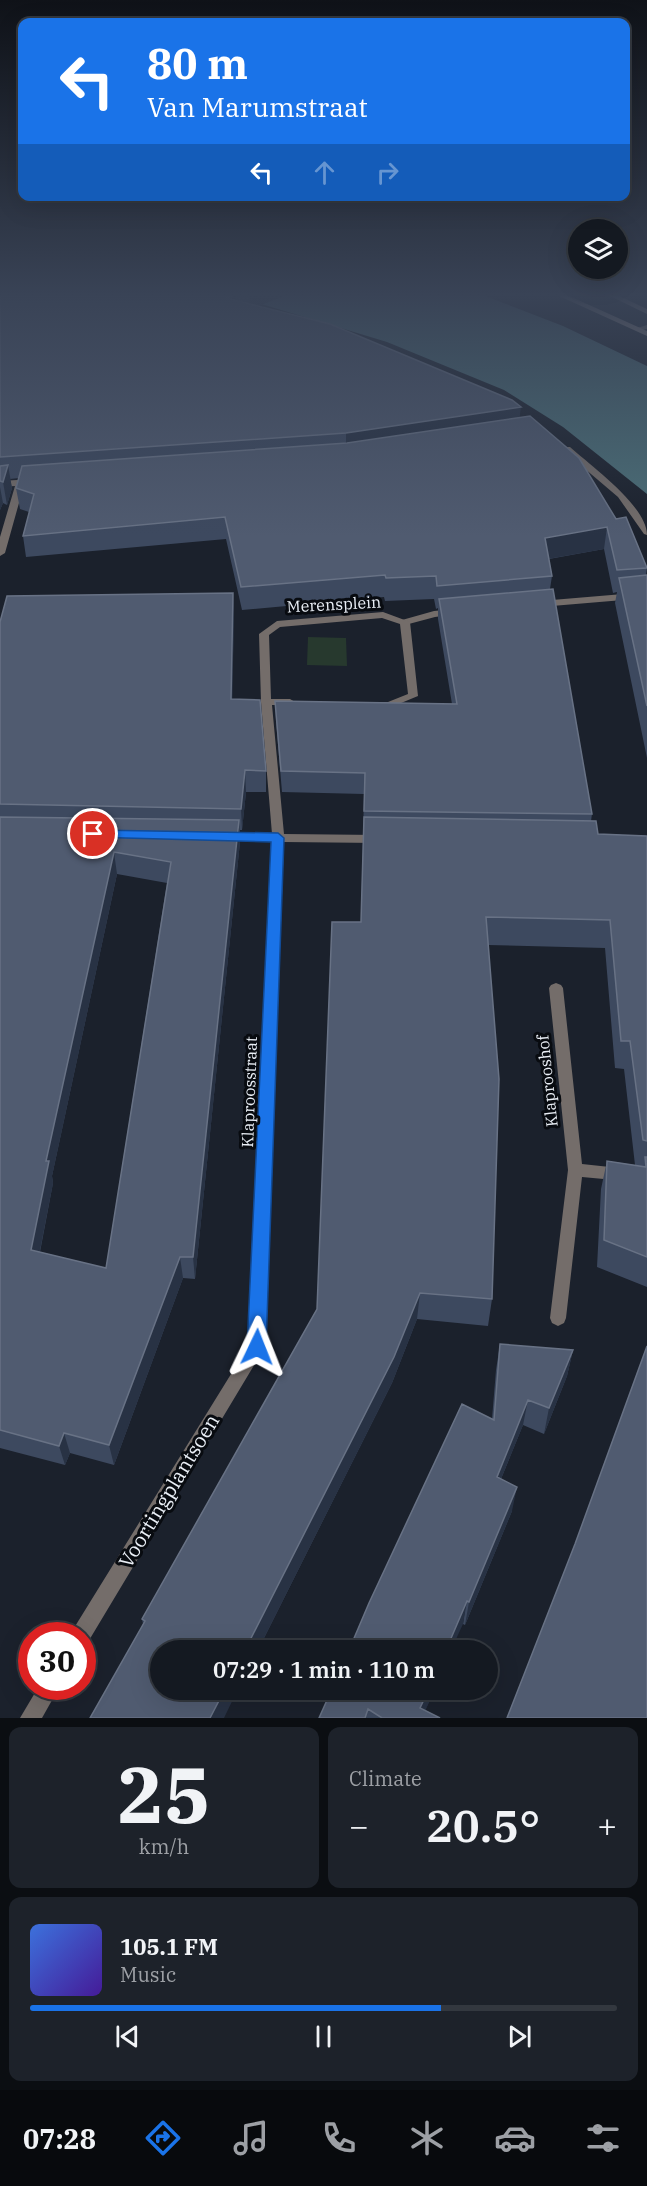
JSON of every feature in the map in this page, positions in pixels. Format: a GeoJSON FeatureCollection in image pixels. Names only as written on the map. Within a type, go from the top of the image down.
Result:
{"type":"FeatureCollection","features":[{"type":"Feature","properties":{"kind":"street"},"geometry":{"type":"LineString","coordinates":[[557,442],[621,495],[647,532]]}},
{"type":"Feature","properties":{"kind":"street"},"geometry":{"type":"LineString","coordinates":[[0,484],[44,481]]}},
{"type":"Feature","properties":{"kind":"street"},"geometry":{"type":"LineString","coordinates":[[0,553],[20,483]]}},
{"type":"Feature","properties":{"kind":"street"},"geometry":{"type":"LineString","coordinates":[[533,604],[647,595]]}},
{"type":"Feature","properties":{"kind":"street","name":"Merensplein"},"geometry":{"type":"LineString","coordinates":[[278,838],[266,702],[264,634],[277,624],[383,615],[405,622],[434,614],[467,611]]}},
{"type":"Feature","properties":{"kind":"street"},"geometry":{"type":"LineString","coordinates":[[366,704],[389,705],[413,696],[405,622]]}},
{"type":"Feature","properties":{"kind":"street"},"geometry":{"type":"LineString","coordinates":[[266,702],[299,702]]}},
{"type":"Feature","properties":{"kind":"street"},"geometry":{"type":"LineString","coordinates":[[208,836],[397,839]]}},
{"type":"Feature","properties":{"kind":"street","name":"Klaproosstraat"},"geometry":{"type":"LineString","coordinates":[[257,1347],[278,838]]}},
{"type":"Feature","properties":{"kind":"street","name":"Klaprooshof"},"geometry":{"type":"LineString","coordinates":[[556,988],[575,1170],[558,1318]]}},
{"type":"Feature","properties":{"kind":"street"},"geometry":{"type":"LineString","coordinates":[[575,1170],[647,1177]]}},
{"type":"Feature","properties":{"kind":"street","name":"Voortingplantsoen"},"geometry":{"type":"LineString","coordinates":[[89,1622],[257,1347]]}},
{"type":"Feature","properties":{"kind":"street"},"geometry":{"type":"LineString","coordinates":[[30,1718],[41,1700]]}},
{"type":"Feature","properties":{"kind":"shaded area"},"geometry":{"type":"Polygon","coordinates":[[[468,375],[647,375],[647,494],[563,427],[504,390],[468,375]]]}},
{"type":"Feature","properties":{"kind":"shaded area"},"geometry":{"type":"Polygon","coordinates":[[[308,637],[346,638],[347,666],[307,665],[308,637]]]}},
{"type":"Feature","properties":{"kind":"building"},"geometry":{"type":"Polygon","coordinates":[[[0,375],[453,375],[512,400],[521,407],[346,433],[0,457],[0,375]]]}},
{"type":"Feature","properties":{"kind":"building"},"geometry":{"type":"Polygon","coordinates":[[[530,416],[579,458],[616,519],[626,517],[647,568],[617,570],[607,527],[545,538],[552,576],[437,586],[436,576],[386,578],[385,575],[241,587],[225,517],[23,536],[34,494],[16,488],[22,466],[347,443],[530,416]]]}},
{"type":"Feature","properties":{"kind":"building"},"geometry":{"type":"Polygon","coordinates":[[[8,465],[3,482],[0,481],[0,466],[8,465]]]}},
{"type":"Feature","properties":{"kind":"building"},"geometry":{"type":"Polygon","coordinates":[[[647,575],[647,706],[619,578],[647,575]]]}},
{"type":"Feature","properties":{"kind":"building"},"geometry":{"type":"Polygon","coordinates":[[[553,589],[592,814],[364,811],[365,773],[281,771],[275,701],[457,704],[439,599],[553,589]]]}},
{"type":"Feature","properties":{"kind":"building"},"geometry":{"type":"Polygon","coordinates":[[[233,593],[231,699],[260,700],[266,771],[245,770],[241,809],[0,804],[0,622],[7,596],[233,593]]]}},
{"type":"Feature","properties":{"kind":"building"},"geometry":{"type":"Polygon","coordinates":[[[0,817],[239,820],[193,1257],[180,1257],[109,1445],[64,1433],[59,1446],[0,1430],[0,817]],[[114,852],[46,1161],[49,1161],[31,1250],[106,1268],[171,862],[114,852]]]}},
{"type":"Feature","properties":{"kind":"building"},"geometry":{"type":"Polygon","coordinates":[[[364,817],[596,821],[598,834],[647,836],[647,1141],[643,1140],[630,1041],[621,1041],[610,920],[486,917],[499,1079],[492,1299],[420,1293],[394,1357],[250,1640],[150,1640],[150,1700],[219,1700],[210,1718],[90,1718],[145,1621],[142,1619],[317,1309],[332,922],[361,922],[364,817]]]}},
{"type":"Feature","properties":{"kind":"building"},"geometry":{"type":"Polygon","coordinates":[[[645,1157],[647,1157],[647,1257],[604,1240],[607,1161],[646,1167],[645,1157]]]}},
{"type":"Feature","properties":{"kind":"building"},"geometry":{"type":"Polygon","coordinates":[[[500,1344],[573,1350],[549,1408],[528,1400],[497,1477],[517,1487],[469,1602],[467,1601],[450,1640],[353,1640],[462,1404],[494,1420],[500,1344]]]}},
{"type":"Feature","properties":{"kind":"building"},"geometry":{"type":"Polygon","coordinates":[[[647,1346],[647,1718],[507,1718],[575,1544],[647,1346]]]}},
{"type":"Feature","properties":{"kind":"building"},"geometry":{"type":"Polygon","coordinates":[[[327,1700],[424,1700],[420,1708],[440,1718],[382,1718],[368,1709],[365,1718],[319,1718],[327,1700]]]}},
{"type":"Feature","properties":{"kind":"route"},"geometry":{"type":"LineString","coordinates":[[93,834],[278,838],[257,1347]]}}]}
